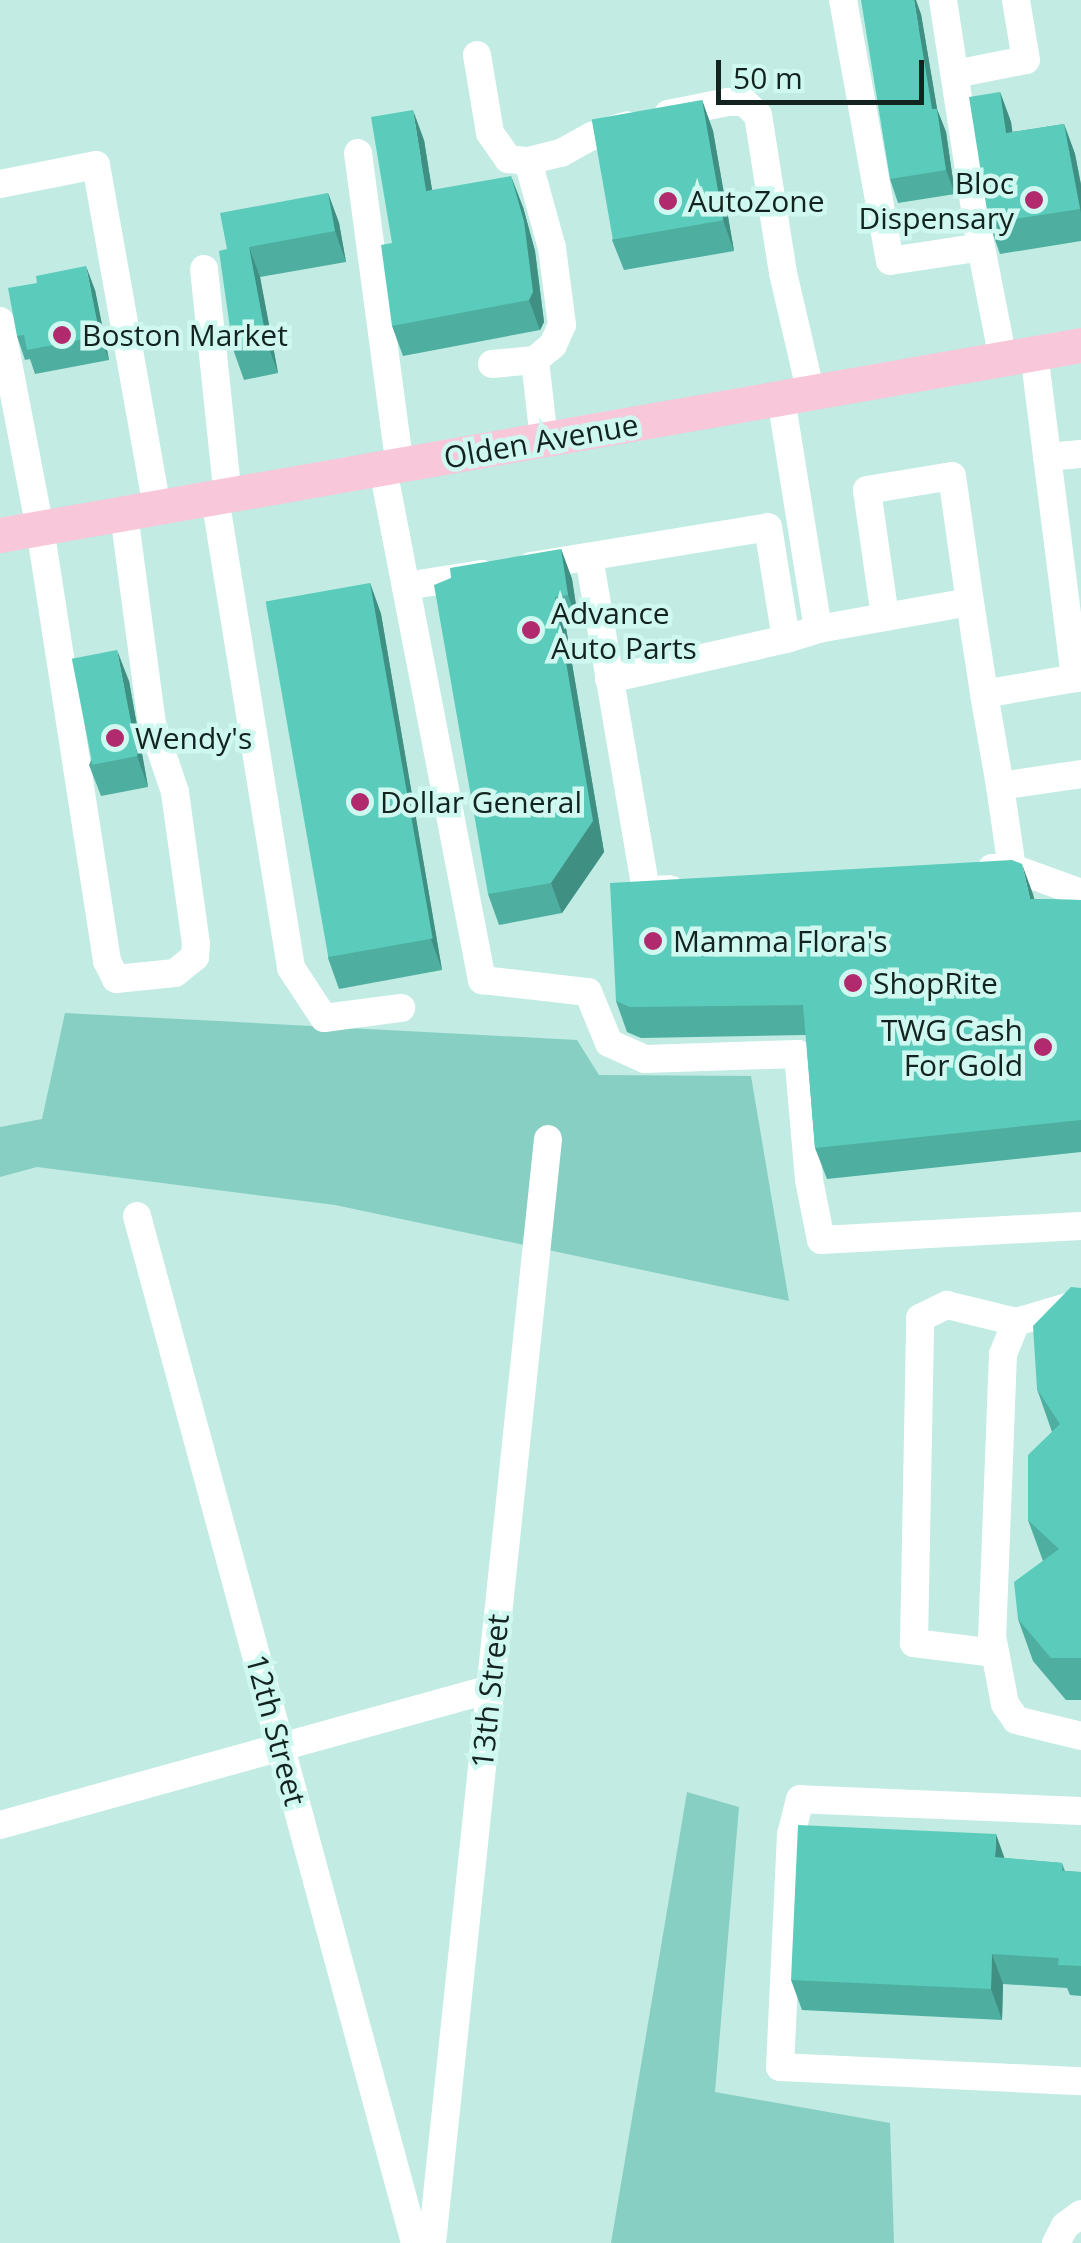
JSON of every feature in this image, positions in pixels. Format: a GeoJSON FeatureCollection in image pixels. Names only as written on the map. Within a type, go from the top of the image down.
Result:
{"type":"FeatureCollection","features":[{"type":"Feature","properties":{"kind":"main road","name":"Olden Avenue"},"geometry":{"type":"LineString","coordinates":[[0,535],[1081,345]]}},
{"type":"Feature","properties":{"kind":"street"},"geometry":{"type":"LineString","coordinates":[[843,0],[890,261],[981,247]]}},
{"type":"Feature","properties":{"kind":"street"},"geometry":{"type":"LineString","coordinates":[[944,0],[981,247],[1019,356],[1048,458],[1078,677],[984,694]]}},
{"type":"Feature","properties":{"kind":"street"},"geometry":{"type":"LineString","coordinates":[[955,74],[1026,60],[1016,0]]}},
{"type":"Feature","properties":{"kind":"street"},"geometry":{"type":"LineString","coordinates":[[478,56],[490,133],[497,148],[508,158],[528,161],[661,115],[728,102],[744,102],[758,115],[784,273],[818,629]]}},
{"type":"Feature","properties":{"kind":"street"},"geometry":{"type":"LineString","coordinates":[[358,153],[406,586],[482,980],[588,992],[609,1043],[644,1059],[798,1054],[809,1180],[821,1240],[1081,1226]]}},
{"type":"Feature","properties":{"kind":"street"},"geometry":{"type":"LineString","coordinates":[[492,364],[535,360],[553,345],[562,324],[552,248],[528,161]]}},
{"type":"Feature","properties":{"kind":"street"},"geometry":{"type":"LineString","coordinates":[[0,184],[96,165],[140,512],[152,724],[175,792],[196,944],[195,957],[176,973],[116,979],[107,961],[40,528],[0,321]]}},
{"type":"Feature","properties":{"kind":"street"},"geometry":{"type":"LineString","coordinates":[[204,269],[222,497],[290,968],[324,1018],[401,1008]]}},
{"type":"Feature","properties":{"kind":"street"},"geometry":{"type":"LineString","coordinates":[[535,360],[544,440]]}},
{"type":"Feature","properties":{"kind":"street"},"geometry":{"type":"LineString","coordinates":[[1048,458],[1081,454]]}},
{"type":"Feature","properties":{"kind":"street"},"geometry":{"type":"LineString","coordinates":[[885,617],[867,490],[952,476],[1012,868]]}},
{"type":"Feature","properties":{"kind":"street"},"geometry":{"type":"LineString","coordinates":[[406,586],[768,527],[786,639]]}},
{"type":"Feature","properties":{"kind":"street"},"geometry":{"type":"LineString","coordinates":[[588,557],[646,890],[702,886]]}},
{"type":"Feature","properties":{"kind":"street"},"geometry":{"type":"LineString","coordinates":[[609,679],[818,629],[970,602]]}},
{"type":"Feature","properties":{"kind":"street"},"geometry":{"type":"LineString","coordinates":[[1000,786],[1081,774]]}},
{"type":"Feature","properties":{"kind":"street"},"geometry":{"type":"LineString","coordinates":[[963,867],[1012,868],[1081,893]]}},
{"type":"Feature","properties":{"kind":"street","name":"13th Street"},"geometry":{"type":"LineString","coordinates":[[432,2243],[548,1139]]}},
{"type":"Feature","properties":{"kind":"street","name":"12th Street"},"geometry":{"type":"LineString","coordinates":[[138,1216],[415,2243]]}},
{"type":"Feature","properties":{"kind":"street"},"geometry":{"type":"LineString","coordinates":[[995,1653],[914,1643],[920,1318],[947,1305],[1016,1322],[1081,1302]]}},
{"type":"Feature","properties":{"kind":"street"},"geometry":{"type":"LineString","coordinates":[[1016,1322],[1003,1354],[993,1552],[995,1653],[1006,1704],[1016,1720],[1081,1736]]}},
{"type":"Feature","properties":{"kind":"street"},"geometry":{"type":"LineString","coordinates":[[0,1826],[490,1689]]}},
{"type":"Feature","properties":{"kind":"street"},"geometry":{"type":"LineString","coordinates":[[1081,1811],[800,1799],[791,1834],[780,2067],[1081,2081]]}},
{"type":"Feature","properties":{"kind":"street"},"geometry":{"type":"LineString","coordinates":[[1056,2243],[1065,2226],[1081,2214]]}},
{"type":"Feature","properties":{"kind":"green space"},"geometry":{"type":"Polygon","coordinates":[[[65,1013],[577,1040],[599,1075],[751,1076],[789,1301],[335,1205],[37,1167],[0,1177],[0,1127],[42,1119],[65,1013]]]}},
{"type":"Feature","properties":{"kind":"green space"},"geometry":{"type":"Polygon","coordinates":[[[687,1792],[739,1807],[715,2092],[890,2123],[894,2243],[611,2243],[687,1792]]]}},
{"type":"Feature","properties":{"kind":"building"},"geometry":{"type":"Polygon","coordinates":[[[861,0],[914,0],[946,170],[890,179],[861,0]]]}},
{"type":"Feature","properties":{"kind":"building"},"geometry":{"type":"Polygon","coordinates":[[[1000,92],[1006,133],[1064,124],[1080,209],[989,223],[969,97],[1000,92]]]}},
{"type":"Feature","properties":{"kind":"building","name":"AutoZone"},"geometry":{"type":"Polygon","coordinates":[[[702,100],[723,220],[613,240],[592,119],[702,100]]]}},
{"type":"Feature","properties":{"kind":"building"},"geometry":{"type":"Polygon","coordinates":[[[413,110],[426,191],[511,176],[524,221],[533,292],[529,300],[392,326],[381,245],[392,243],[371,117],[413,110]]]}},
{"type":"Feature","properties":{"kind":"building"},"geometry":{"type":"Polygon","coordinates":[[[328,193],[335,231],[249,247],[267,343],[233,349],[219,251],[227,249],[220,213],[328,193]]]}},
{"type":"Feature","properties":{"kind":"building","name":"Boston Market"},"geometry":{"type":"Polygon","coordinates":[[[86,266],[100,336],[27,350],[24,335],[17,336],[8,288],[37,283],[36,276],[86,266]]]}},
{"type":"Feature","properties":{"kind":"building"},"geometry":{"type":"Polygon","coordinates":[[[561,549],[568,595],[555,597],[593,821],[551,883],[488,894],[434,585],[451,578],[450,568],[561,549]]]}},
{"type":"Feature","properties":{"kind":"building","name":"Dollar General"},"geometry":{"type":"Polygon","coordinates":[[[370,583],[433,939],[328,957],[266,601],[370,583]]]}},
{"type":"Feature","properties":{"kind":"building","name":"Wendy's"},"geometry":{"type":"Polygon","coordinates":[[[117,650],[138,756],[92,765],[72,659],[117,650]]]}},
{"type":"Feature","properties":{"kind":"building","name":"ShopRite"},"geometry":{"type":"Polygon","coordinates":[[[1012,860],[1022,864],[1030,899],[1081,900],[1081,1120],[815,1148],[803,1005],[630,1007],[616,1001],[610,883],[1012,860]]]}},
{"type":"Feature","properties":{"kind":"building"},"geometry":{"type":"Polygon","coordinates":[[[1071,1287],[1081,1288],[1081,1658],[1051,1658],[1018,1619],[1014,1582],[1059,1549],[1028,1520],[1028,1455],[1060,1424],[1037,1389],[1033,1326],[1071,1287]]]}},
{"type":"Feature","properties":{"kind":"building"},"geometry":{"type":"Polygon","coordinates":[[[798,1825],[996,1834],[995,1857],[1062,1863],[1062,1871],[1081,1872],[1081,1966],[1058,1965],[1059,1958],[992,1954],[991,1989],[791,1980],[798,1825]]]}},
{"type":"Feature","properties":{"kind":"place","name":"Bloc Dispensary"},"geometry":{"type":"Point","coordinates":[1034,200]}},
{"type":"Feature","properties":{"kind":"place","name":"AutoZone"},"geometry":{"type":"Point","coordinates":[668,201]}},
{"type":"Feature","properties":{"kind":"place","name":"Boston Market"},"geometry":{"type":"Point","coordinates":[62,335]}},
{"type":"Feature","properties":{"kind":"place","name":"Advance Auto Parts"},"geometry":{"type":"Point","coordinates":[531,630]}},
{"type":"Feature","properties":{"kind":"place","name":"Wendy's"},"geometry":{"type":"Point","coordinates":[115,738]}},
{"type":"Feature","properties":{"kind":"place","name":"Dollar General"},"geometry":{"type":"Point","coordinates":[360,802]}},
{"type":"Feature","properties":{"kind":"place","name":"Mamma Flora's"},"geometry":{"type":"Point","coordinates":[653,941]}},
{"type":"Feature","properties":{"kind":"place","name":"ShopRite"},"geometry":{"type":"Point","coordinates":[853,983]}},
{"type":"Feature","properties":{"kind":"place","name":"TWG Cash For Gold"},"geometry":{"type":"Point","coordinates":[1043,1047]}}]}
